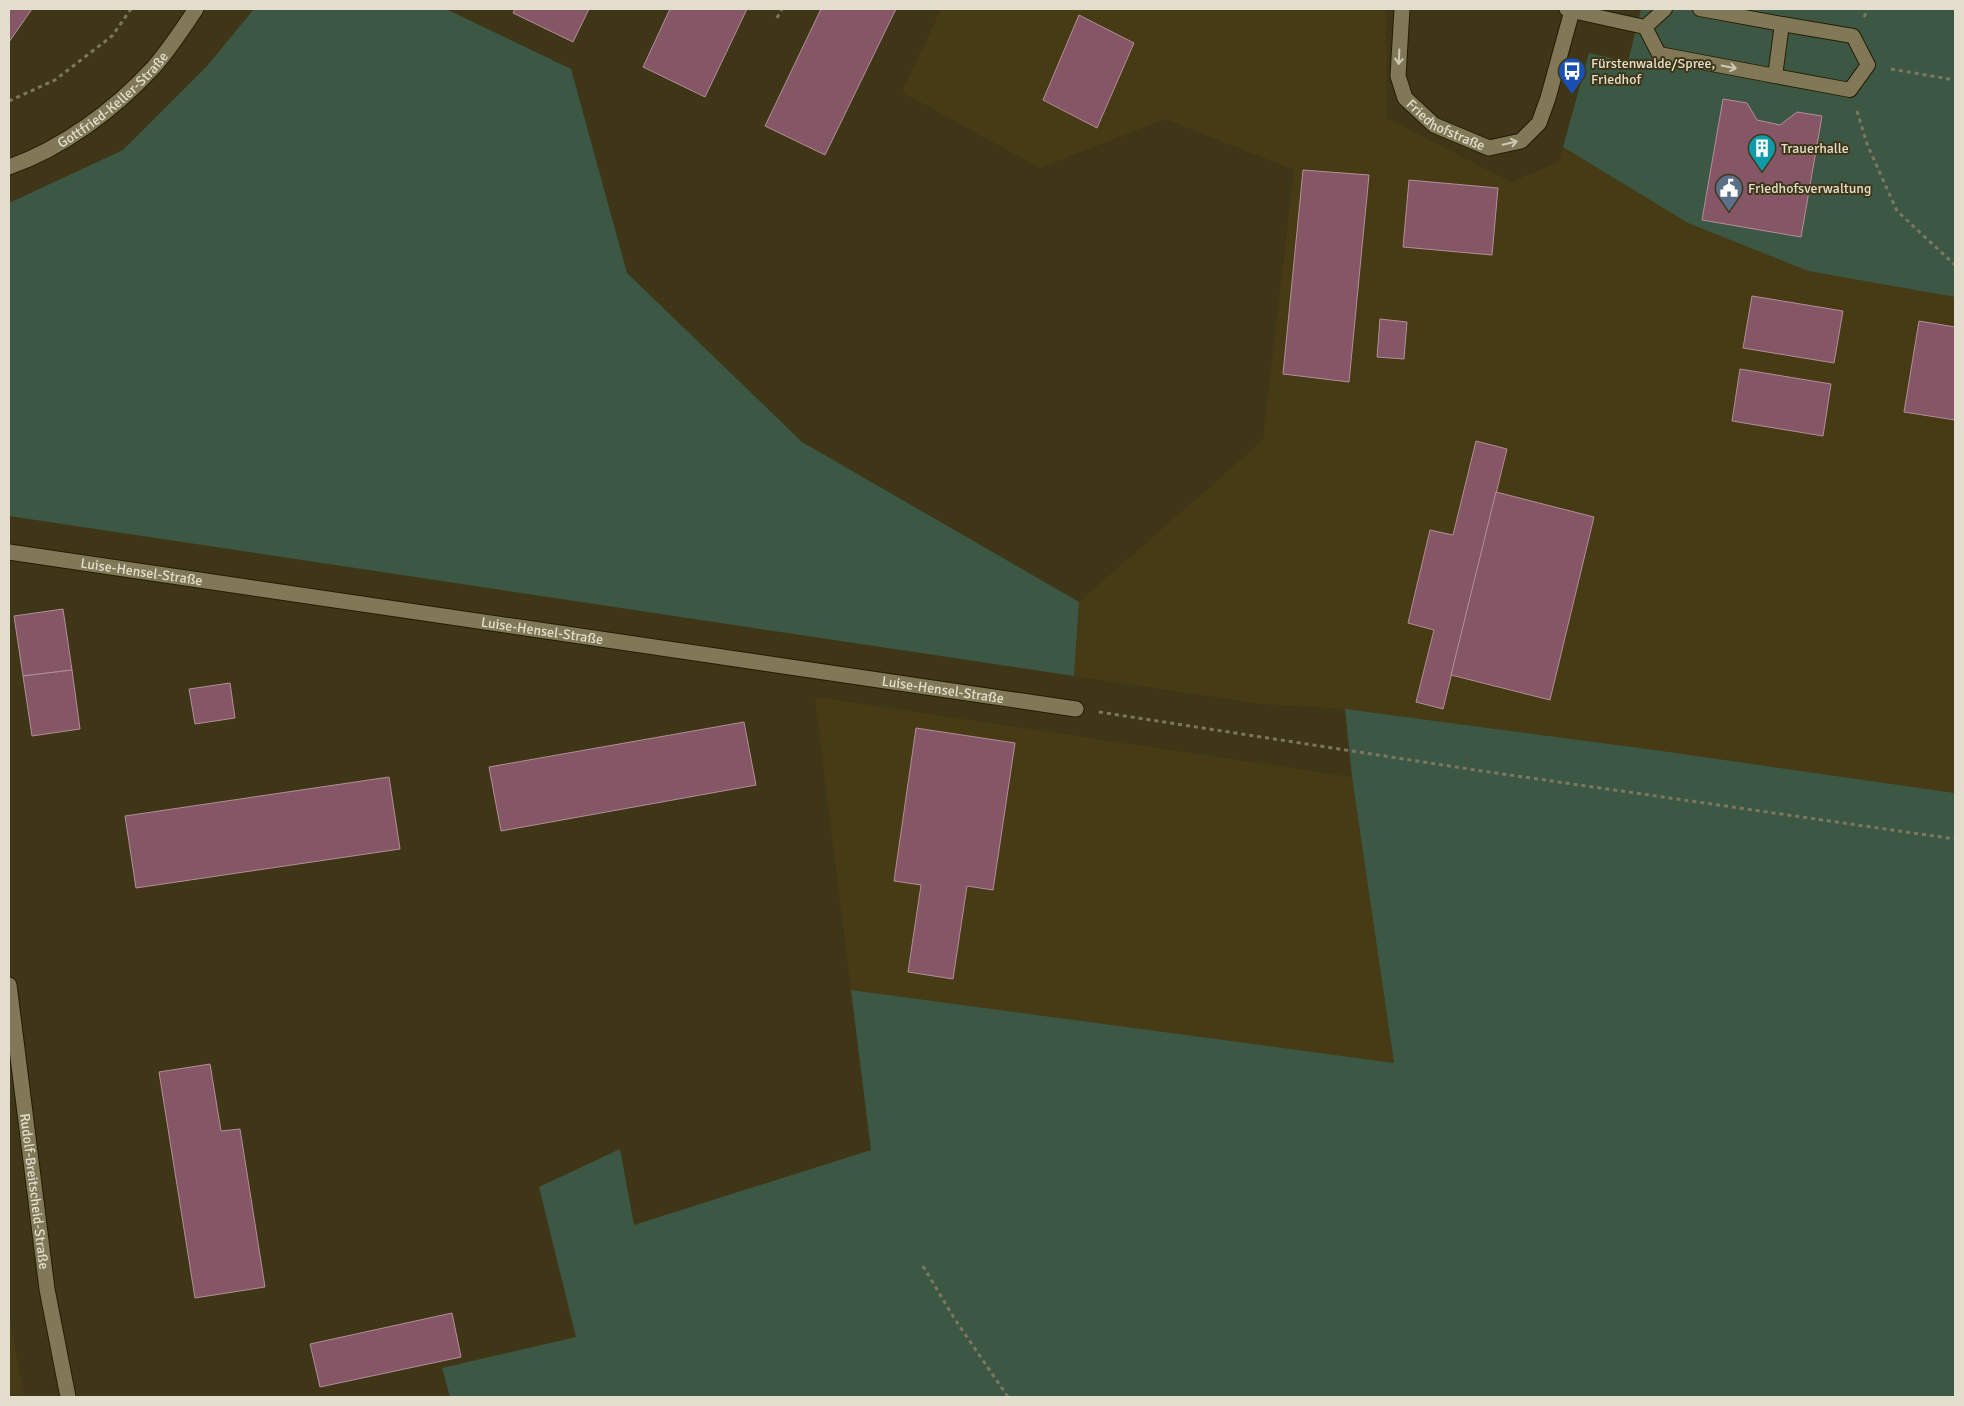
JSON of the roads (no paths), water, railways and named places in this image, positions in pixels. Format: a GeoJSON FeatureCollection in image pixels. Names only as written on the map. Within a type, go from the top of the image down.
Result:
{"type":"FeatureCollection","features":[{"type":"Feature","properties":{"kind":"street","name":"Gottfried-Keller-Straße"},"geometry":{"type":"LineString","coordinates":[[9,167],[70,137],[120,100],[154,66],[196,9]]}},
{"type":"Feature","properties":{"kind":"street","name":"Friedhofstraße"},"geometry":{"type":"LineString","coordinates":[[1402,9],[1398,76],[1405,98],[1434,125],[1489,148],[1521,141],[1539,123],[1548,98],[1569,10]]}},
{"type":"Feature","properties":{"kind":"street","name":"Luise-Hensel-Straße"},"geometry":{"type":"LineString","coordinates":[[9,552],[1076,709]]}},
{"type":"Feature","properties":{"kind":"street","name":"Rudolf-Breitscheid-Straße"},"geometry":{"type":"LineString","coordinates":[[9,985],[47,1289],[68,1397]]}},
{"type":"Feature","properties":{"kind":"lane"},"geometry":{"type":"LineString","coordinates":[[1645,27],[1665,9]]}},
{"type":"Feature","properties":{"kind":"lane"},"geometry":{"type":"LineString","coordinates":[[1569,10],[1645,27],[1659,54],[1850,90],[1868,65],[1853,36],[1700,9]]}},
{"type":"Feature","properties":{"kind":"lane"},"geometry":{"type":"LineString","coordinates":[[1775,76],[1782,24]]}},
{"type":"Feature","properties":{"kind":"place","name":"Fürstenwalde/Spree, Friedhof"},"geometry":{"type":"Point","coordinates":[1572,95]}},
{"type":"Feature","properties":{"kind":"place","name":"Trauerhalle"},"geometry":{"type":"Point","coordinates":[1762,172]}},
{"type":"Feature","properties":{"kind":"place","name":"Friedhofsverwaltung"},"geometry":{"type":"Point","coordinates":[1729,212]}}]}
